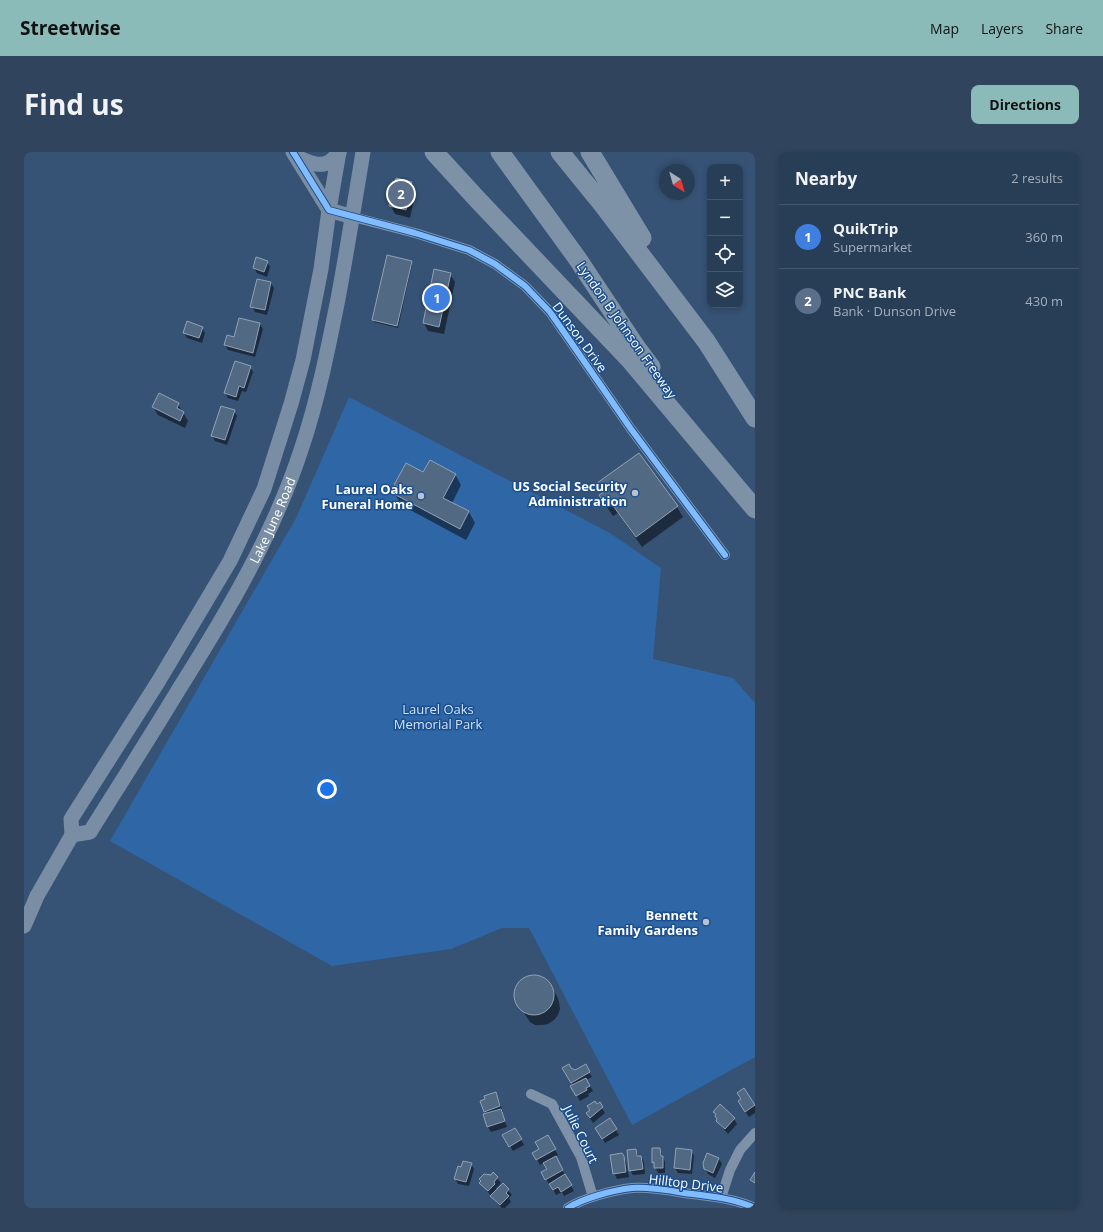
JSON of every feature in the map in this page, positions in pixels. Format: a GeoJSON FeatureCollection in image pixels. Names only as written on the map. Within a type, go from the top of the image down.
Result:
{"type":"FeatureCollection","features":[{"type":"Feature","properties":{"kind":"highway"},"geometry":{"type":"LineString","coordinates":[[434,152],[630,360],[755,509]]}},
{"type":"Feature","properties":{"kind":"highway","name":"Lyndon B Johnson Freeway"},"geometry":{"type":"LineString","coordinates":[[500,152],[577,258],[636,347],[755,509]]}},
{"type":"Feature","properties":{"kind":"highway"},"geometry":{"type":"LineString","coordinates":[[560,152],[603,205],[706,341]]}},
{"type":"Feature","properties":{"kind":"highway"},"geometry":{"type":"LineString","coordinates":[[590,152],[755,418]]}},
{"type":"Feature","properties":{"kind":"main road","name":"Lake June Road"},"geometry":{"type":"LineString","coordinates":[[24,926],[37,896],[72,835],[71,819],[158,682],[230,560],[264,489],[291,404],[304,354],[320,269],[328,210],[339,152]]}},
{"type":"Feature","properties":{"kind":"main road"},"geometry":{"type":"LineString","coordinates":[[295,155],[310,163],[319,164],[329,162],[339,152]]}},
{"type":"Feature","properties":{"kind":"main road","name":"Lake June Road"},"geometry":{"type":"LineString","coordinates":[[72,835],[90,832],[212,637],[250,571],[283,497],[302,449],[316,403],[326,360],[353,217],[363,152]]}},
{"type":"Feature","properties":{"kind":"main road"},"geometry":{"type":"LineString","coordinates":[[295,155],[328,210],[353,217]]}},
{"type":"Feature","properties":{"kind":"main road"},"geometry":{"type":"LineString","coordinates":[[304,354],[326,360]]}},
{"type":"Feature","properties":{"kind":"main road"},"geometry":{"type":"LineString","coordinates":[[264,489],[283,497]]}},
{"type":"Feature","properties":{"kind":"main road"},"geometry":{"type":"LineString","coordinates":[[113,753],[132,765]]}},
{"type":"Feature","properties":{"kind":"street","name":"Dunson Drive"},"geometry":{"type":"LineString","coordinates":[[353,217],[419,234],[469,250],[495,264],[524,286],[550,312],[628,424],[726,555]]}},
{"type":"Feature","properties":{"kind":"street","name":"Julie Court"},"geometry":{"type":"LineString","coordinates":[[531,1094],[552,1104],[581,1157],[593,1197]]}},
{"type":"Feature","properties":{"kind":"street"},"geometry":{"type":"LineString","coordinates":[[722,1198],[730,1170],[740,1150],[755,1133]]}},
{"type":"Feature","properties":{"kind":"street","name":"Hilltop Drive"},"geometry":{"type":"LineString","coordinates":[[568,1208],[593,1197],[632,1188],[655,1189],[722,1198],[744,1203],[755,1208]]}},
{"type":"Feature","properties":{"kind":"green space","name":"Laurel Oaks Memorial Park"},"geometry":{"type":"Polygon","coordinates":[[[349,397],[610,533],[661,568],[653,659],[733,678],[755,703],[755,1057],[632,1125],[529,928],[502,928],[451,949],[332,966],[110,841],[296,518],[349,397]]]}},
{"type":"Feature","properties":{"kind":"building"},"geometry":{"type":"Polygon","coordinates":[[[396,178],[412,182],[406,210],[389,206],[396,178]]]}},
{"type":"Feature","properties":{"kind":"building"},"geometry":{"type":"Polygon","coordinates":[[[387,255],[412,261],[397,326],[372,320],[387,255]]]}},
{"type":"Feature","properties":{"kind":"building"},"geometry":{"type":"Polygon","coordinates":[[[256,257],[268,261],[264,272],[253,268],[256,257]]]}},
{"type":"Feature","properties":{"kind":"building"},"geometry":{"type":"Polygon","coordinates":[[[434,269],[451,273],[439,327],[423,323],[434,269]]]}},
{"type":"Feature","properties":{"kind":"building"},"geometry":{"type":"Polygon","coordinates":[[[257,279],[271,282],[265,310],[250,307],[257,279]]]}},
{"type":"Feature","properties":{"kind":"building"},"geometry":{"type":"Polygon","coordinates":[[[239,318],[260,323],[253,353],[224,345],[227,335],[234,337],[239,318]]]}},
{"type":"Feature","properties":{"kind":"building"},"geometry":{"type":"Polygon","coordinates":[[[187,321],[203,327],[199,338],[183,333],[187,321]]]}},
{"type":"Feature","properties":{"kind":"building"},"geometry":{"type":"Polygon","coordinates":[[[235,361],[251,366],[244,388],[239,386],[236,397],[224,393],[235,361]]]}},
{"type":"Feature","properties":{"kind":"building"},"geometry":{"type":"Polygon","coordinates":[[[159,393],[179,403],[177,408],[184,412],[180,421],[152,407],[159,393]]]}},
{"type":"Feature","properties":{"kind":"building"},"geometry":{"type":"Polygon","coordinates":[[[221,406],[235,410],[225,440],[211,436],[221,406]]]}},
{"type":"Feature","properties":{"kind":"building","name":"US Social Security Administration"},"geometry":{"type":"Polygon","coordinates":[[[639,453],[678,506],[636,537],[611,503],[606,506],[599,495],[604,492],[597,483],[639,453]]]}},
{"type":"Feature","properties":{"kind":"building","name":"Laurel Oaks Funeral Home"},"geometry":{"type":"Polygon","coordinates":[[[430,460],[456,474],[443,498],[469,511],[460,529],[394,494],[398,487],[394,485],[406,463],[423,472],[430,460]]]}},
{"type":"Feature","properties":{"kind":"building"},"geometry":{"type":"Polygon","coordinates":[[[530,975],[538,975],[545,978],[551,984],[554,995],[551,1006],[545,1012],[538,1015],[530,1015],[523,1012],[517,1006],[514,999],[514,991],[517,984],[523,978],[530,975]]]}},
{"type":"Feature","properties":{"kind":"building"},"geometry":{"type":"Polygon","coordinates":[[[569,1064],[571,1068],[575,1070],[586,1064],[590,1072],[571,1083],[562,1068],[569,1064]]]}},
{"type":"Feature","properties":{"kind":"building"},"geometry":{"type":"Polygon","coordinates":[[[586,1078],[590,1086],[586,1088],[587,1090],[576,1096],[570,1086],[586,1078]]]}},
{"type":"Feature","properties":{"kind":"building"},"geometry":{"type":"Polygon","coordinates":[[[744,1088],[755,1105],[745,1112],[738,1101],[741,1099],[737,1093],[744,1088]]]}},
{"type":"Feature","properties":{"kind":"building"},"geometry":{"type":"Polygon","coordinates":[[[496,1092],[500,1106],[484,1112],[480,1101],[485,1099],[484,1096],[496,1092]]]}},
{"type":"Feature","properties":{"kind":"building"},"geometry":{"type":"Polygon","coordinates":[[[595,1101],[597,1104],[600,1102],[603,1107],[590,1118],[586,1113],[590,1110],[587,1106],[595,1101]]]}},
{"type":"Feature","properties":{"kind":"building"},"geometry":{"type":"Polygon","coordinates":[[[720,1104],[735,1118],[725,1129],[716,1121],[716,1114],[713,1112],[720,1104]]]}},
{"type":"Feature","properties":{"kind":"building"},"geometry":{"type":"Polygon","coordinates":[[[501,1109],[505,1121],[487,1127],[483,1114],[501,1109]]]}},
{"type":"Feature","properties":{"kind":"building"},"geometry":{"type":"Polygon","coordinates":[[[610,1118],[617,1129],[602,1139],[595,1128],[610,1118]]]}},
{"type":"Feature","properties":{"kind":"building"},"geometry":{"type":"Polygon","coordinates":[[[515,1128],[522,1139],[509,1147],[502,1135],[515,1128]]]}},
{"type":"Feature","properties":{"kind":"building"},"geometry":{"type":"Polygon","coordinates":[[[548,1135],[556,1149],[536,1160],[532,1153],[539,1149],[535,1142],[548,1135]]]}},
{"type":"Feature","properties":{"kind":"building"},"geometry":{"type":"Polygon","coordinates":[[[652,1148],[660,1148],[661,1156],[663,1156],[663,1168],[654,1168],[654,1162],[652,1163],[652,1148]]]}},
{"type":"Feature","properties":{"kind":"building"},"geometry":{"type":"Polygon","coordinates":[[[676,1148],[692,1150],[690,1170],[674,1168],[676,1148]]]}},
{"type":"Feature","properties":{"kind":"building"},"geometry":{"type":"Polygon","coordinates":[[[636,1149],[637,1156],[641,1156],[643,1169],[629,1171],[627,1150],[636,1149]]]}},
{"type":"Feature","properties":{"kind":"building"},"geometry":{"type":"Polygon","coordinates":[[[622,1153],[624,1156],[626,1172],[613,1174],[610,1155],[622,1153]]]}},
{"type":"Feature","properties":{"kind":"building"},"geometry":{"type":"Polygon","coordinates":[[[707,1153],[719,1158],[713,1173],[704,1169],[703,1163],[707,1153]]]}},
{"type":"Feature","properties":{"kind":"building"},"geometry":{"type":"Polygon","coordinates":[[[556,1156],[563,1170],[545,1180],[541,1172],[547,1169],[543,1163],[556,1156]]]}},
{"type":"Feature","properties":{"kind":"building"},"geometry":{"type":"Polygon","coordinates":[[[463,1161],[472,1163],[466,1182],[454,1179],[458,1166],[461,1167],[463,1161]]]}},
{"type":"Feature","properties":{"kind":"building"},"geometry":{"type":"Polygon","coordinates":[[[493,1172],[498,1177],[494,1182],[495,1184],[488,1191],[479,1183],[481,1181],[479,1179],[484,1174],[491,1175],[493,1172]]]}},
{"type":"Feature","properties":{"kind":"building"},"geometry":{"type":"Polygon","coordinates":[[[755,1172],[755,1183],[750,1180],[755,1172]]]}},
{"type":"Feature","properties":{"kind":"building"},"geometry":{"type":"Polygon","coordinates":[[[565,1174],[572,1185],[561,1192],[558,1187],[553,1190],[549,1184],[565,1174]]]}},
{"type":"Feature","properties":{"kind":"building"},"geometry":{"type":"Polygon","coordinates":[[[503,1183],[509,1189],[506,1193],[509,1196],[500,1205],[490,1196],[503,1183]]]}},
{"type":"Feature","properties":{"kind":"cycle path"},"geometry":{"type":"LineString","coordinates":[[293,152],[329,210],[415,233],[469,250],[495,264],[525,286],[550,312],[631,429],[725,555]]}},
{"type":"Feature","properties":{"kind":"cycle path"},"geometry":{"type":"LineString","coordinates":[[568,1208],[574,1204],[599,1195],[632,1188],[658,1189],[720,1198],[755,1208]]}},
{"type":"Feature","properties":{"kind":"place","name":"PNC Bank"},"geometry":{"type":"Point","coordinates":[401,194]}},
{"type":"Feature","properties":{"kind":"place","name":"QuikTrip"},"geometry":{"type":"Point","coordinates":[437,298]}},
{"type":"Feature","properties":{"kind":"place","name":"US Social Security Administration"},"geometry":{"type":"Point","coordinates":[635,493]}},
{"type":"Feature","properties":{"kind":"place","name":"Laurel Oaks Funeral Home"},"geometry":{"type":"Point","coordinates":[421,496]}},
{"type":"Feature","properties":{"kind":"place","name":"Bennett Family Gardens"},"geometry":{"type":"Point","coordinates":[706,922]}}]}
